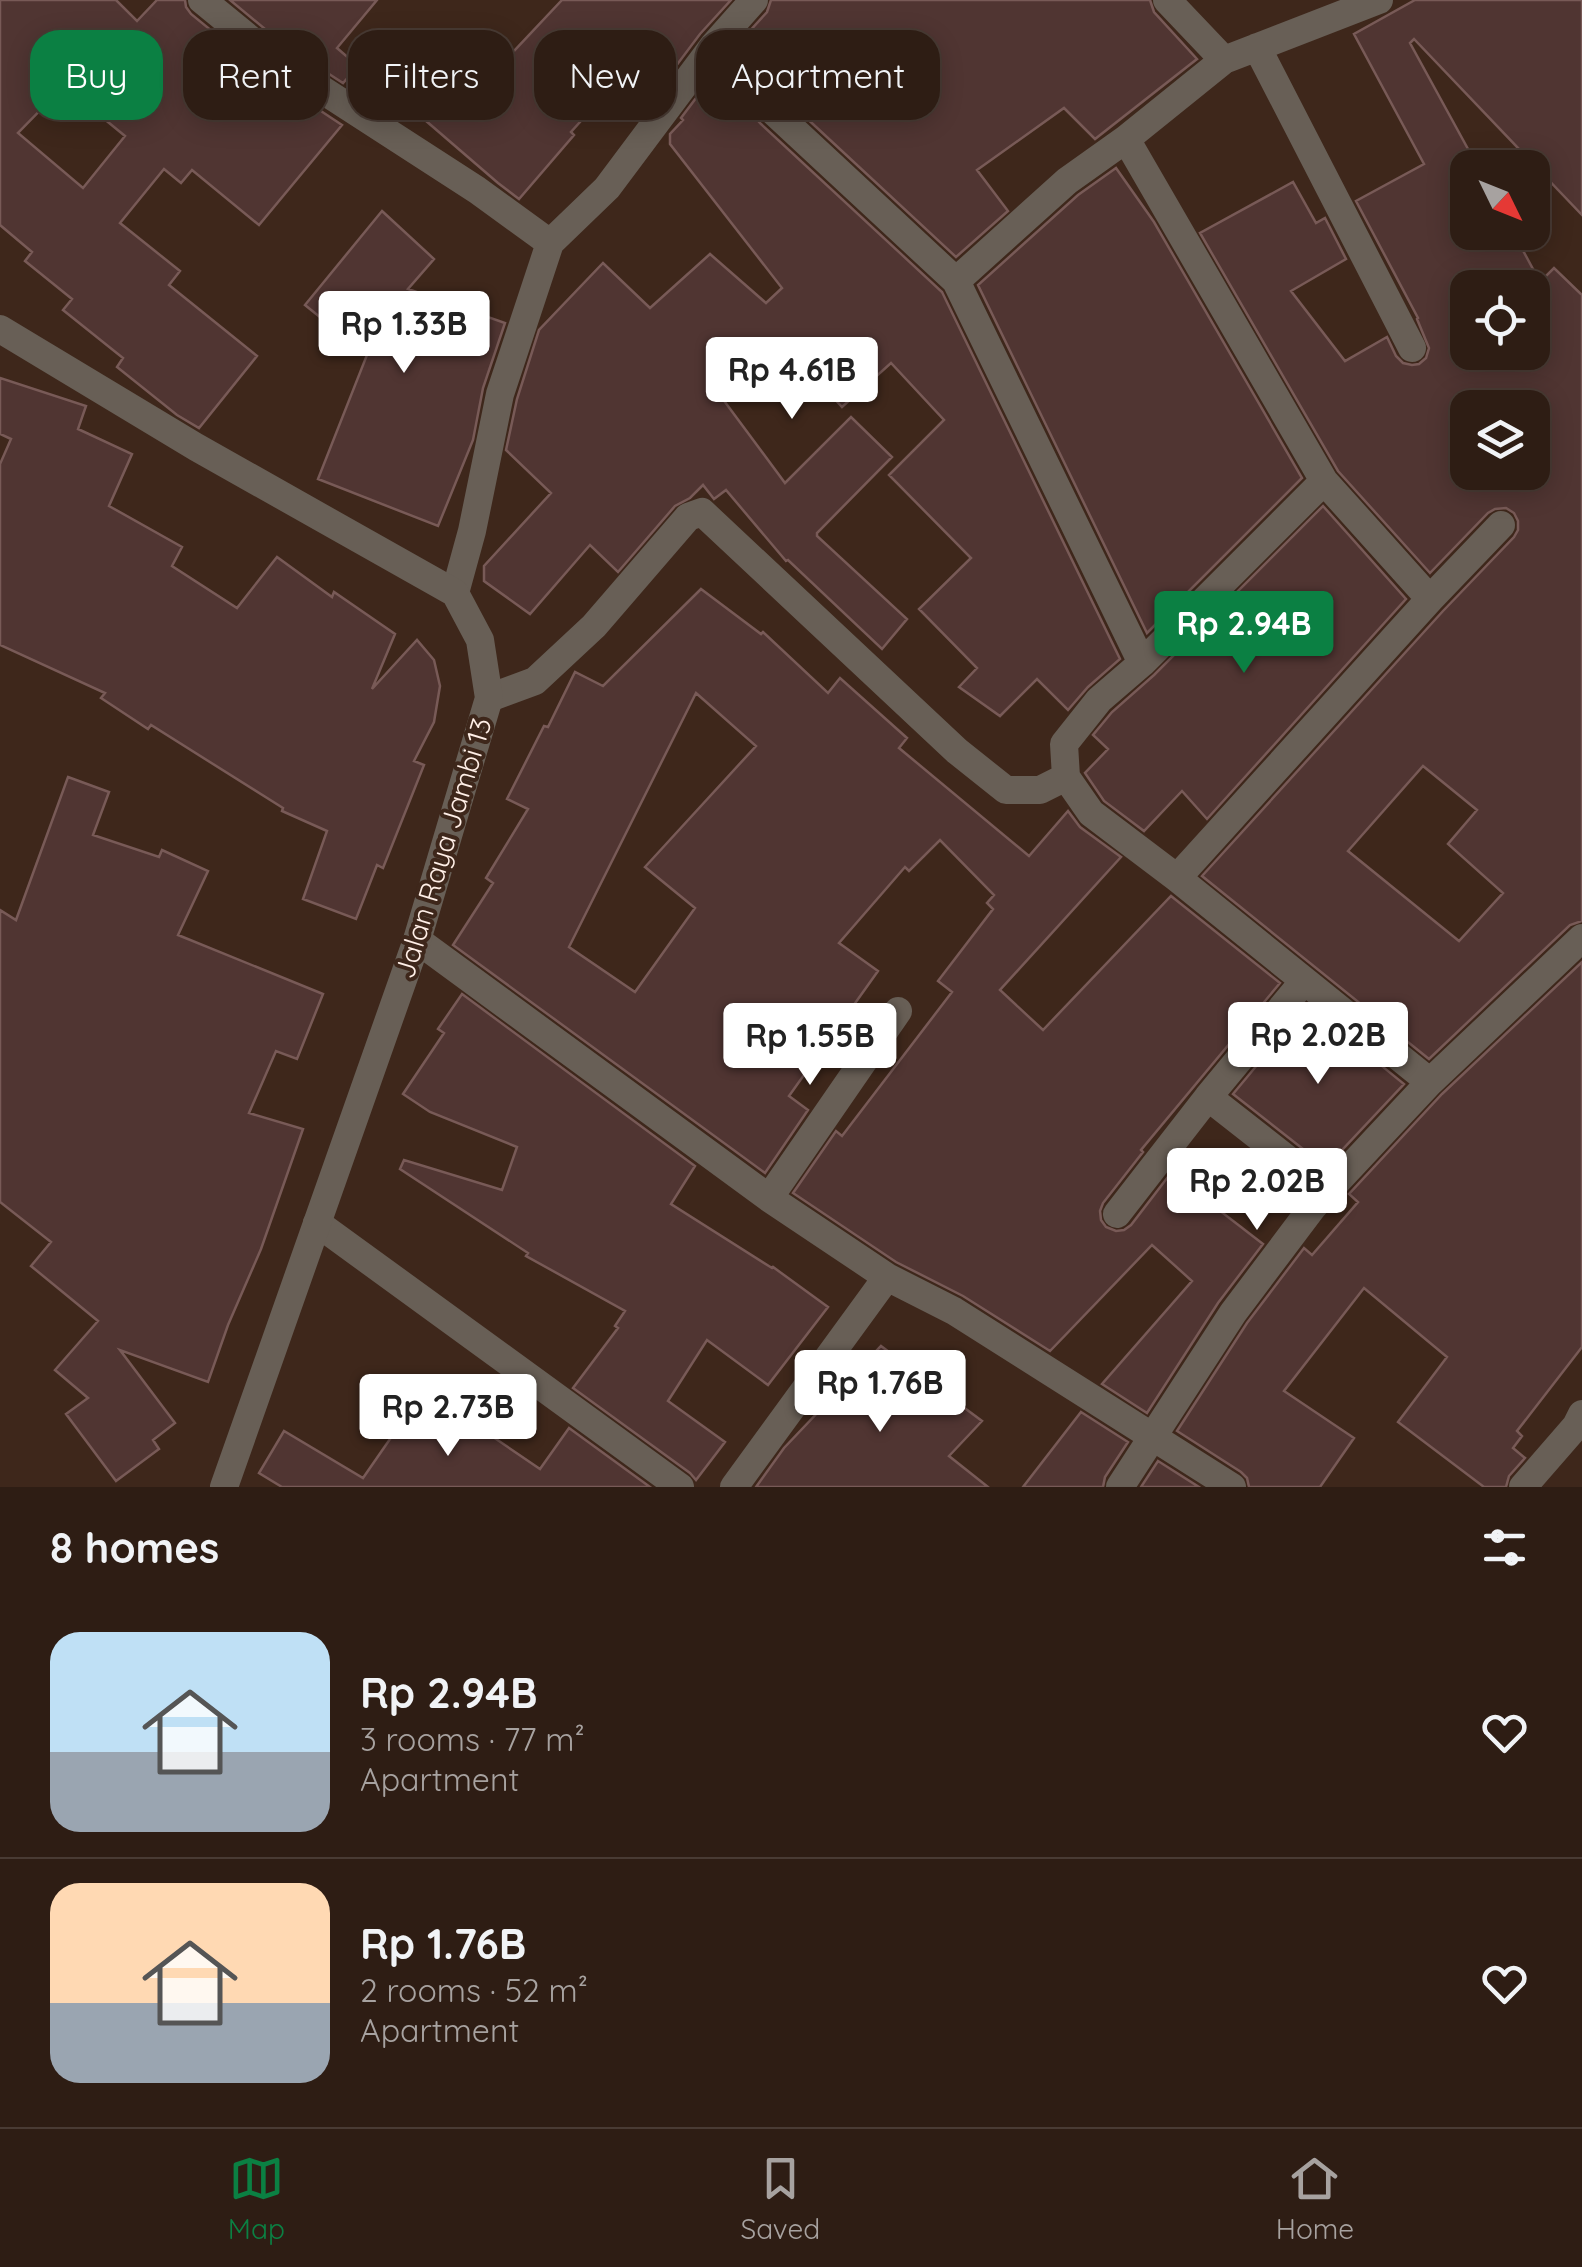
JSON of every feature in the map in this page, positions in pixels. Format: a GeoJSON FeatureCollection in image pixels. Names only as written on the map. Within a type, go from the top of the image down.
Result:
{"type":"FeatureCollection","features":[{"type":"Feature","properties":{"kind":"street"},"geometry":{"type":"LineString","coordinates":[[202,0],[273,58],[477,190],[550,243]]}},
{"type":"Feature","properties":{"kind":"street"},"geometry":{"type":"LineString","coordinates":[[727,30],[754,0]]}},
{"type":"Feature","properties":{"kind":"street"},"geometry":{"type":"LineString","coordinates":[[1168,0],[1224,60]]}},
{"type":"Feature","properties":{"kind":"street"},"geometry":{"type":"LineString","coordinates":[[956,281],[1067,181],[1224,60],[1379,0]]}},
{"type":"Feature","properties":{"kind":"street"},"geometry":{"type":"LineString","coordinates":[[1258,48],[1412,348]]}},
{"type":"Feature","properties":{"kind":"street"},"geometry":{"type":"LineString","coordinates":[[0,329],[196,447],[455,594],[500,394],[550,243],[606,188],[696,69]]}},
{"type":"Feature","properties":{"kind":"street"},"geometry":{"type":"LineString","coordinates":[[784,120],[956,281],[1142,663]]}},
{"type":"Feature","properties":{"kind":"street"},"geometry":{"type":"LineString","coordinates":[[1126,139],[1324,480],[1430,599]]}},
{"type":"Feature","properties":{"kind":"street"},"geometry":{"type":"LineString","coordinates":[[1324,480],[1142,663],[1099,700],[1064,744],[1066,778],[1091,813],[1430,1082]]}},
{"type":"Feature","properties":{"kind":"street"},"geometry":{"type":"LineString","coordinates":[[489,698],[535,682],[594,626],[688,517],[702,512],[957,751],[1006,790],[1040,790],[1066,778]]}},
{"type":"Feature","properties":{"kind":"street"},"geometry":{"type":"LineString","coordinates":[[1177,878],[1500,525]]}},
{"type":"Feature","properties":{"kind":"street","name":"Jalan Raya Jambi 13"},"geometry":{"type":"LineString","coordinates":[[224,1487],[417,940],[489,698],[480,640],[455,594]]}},
{"type":"Feature","properties":{"kind":"street"},"geometry":{"type":"LineString","coordinates":[[1120,1487],[1232,1313],[1312,1208],[1430,1082],[1582,938]]}},
{"type":"Feature","properties":{"kind":"street"},"geometry":{"type":"LineString","coordinates":[[417,940],[769,1198],[887,1277],[954,1311],[1232,1487]]}},
{"type":"Feature","properties":{"kind":"street"},"geometry":{"type":"LineString","coordinates":[[1117,1214],[1304,980]]}},
{"type":"Feature","properties":{"kind":"street"},"geometry":{"type":"LineString","coordinates":[[769,1198],[898,1011]]}},
{"type":"Feature","properties":{"kind":"street"},"geometry":{"type":"LineString","coordinates":[[1208,1098],[1328,1192]]}},
{"type":"Feature","properties":{"kind":"street"},"geometry":{"type":"LineString","coordinates":[[317,1223],[680,1487]]}},
{"type":"Feature","properties":{"kind":"street"},"geometry":{"type":"LineString","coordinates":[[734,1487],[887,1277]]}},
{"type":"Feature","properties":{"kind":"street"},"geometry":{"type":"LineString","coordinates":[[1523,1487],[1580,1423]]}},
{"type":"Feature","properties":{"kind":"building"},"geometry":{"type":"Polygon","coordinates":[[[0,0],[116,0],[137,21],[157,0],[185,0],[191,14],[211,30],[183,30],[183,120],[328,120],[328,116],[342,125],[259,225],[192,170],[181,183],[164,169],[120,223],[180,271],[169,285],[257,356],[199,428],[117,367],[123,358],[63,310],[72,299],[25,261],[32,252],[0,225],[0,0]]]}},
{"type":"Feature","properties":{"kind":"building"},"geometry":{"type":"Polygon","coordinates":[[[230,0],[377,0],[348,30],[337,48],[348,57],[348,77],[343,83],[328,73],[328,30],[266,30],[230,0]]]}},
{"type":"Feature","properties":{"kind":"building"},"geometry":{"type":"Polygon","coordinates":[[[562,0],[731,0],[704,30],[696,30],[696,39],[676,66],[676,30],[534,30],[534,120],[582,120],[571,132],[574,135],[519,199],[425,120],[514,120],[514,51],[562,0]]]}},
{"type":"Feature","properties":{"kind":"building"},"geometry":{"type":"Polygon","coordinates":[[[771,0],[1150,0],[1154,12],[1197,59],[1095,139],[1064,108],[977,170],[1008,211],[956,257],[809,120],[940,120],[940,30],[751,30],[767,12],[771,0]]]}},
{"type":"Feature","properties":{"kind":"building"},"geometry":{"type":"Polygon","coordinates":[[[1415,0],[1582,0],[1582,215],[1550,181],[1550,150],[1520,150],[1414,39],[1410,43],[1468,149],[1450,150],[1450,250],[1523,250],[1534,270],[1450,270],[1450,370],[1550,370],[1550,272],[1554,268],[1582,295],[1582,921],[1570,925],[1429,1059],[1202,876],[1518,530],[1514,513],[1506,508],[1495,509],[1430,573],[1338,471],[1200,233],[1293,182],[1316,223],[1325,218],[1346,259],[1291,291],[1345,361],[1387,337],[1403,363],[1419,364],[1429,348],[1418,318],[1356,201],[1424,164],[1354,34],[1415,0]],[[1423,766],[1348,851],[1459,941],[1503,893],[1448,844],[1477,810],[1423,766]]]}},
{"type":"Feature","properties":{"kind":"building"},"geometry":{"type":"Polygon","coordinates":[[[696,98],[696,120],[757,120],[942,292],[1120,659],[1068,710],[1037,679],[1000,716],[959,687],[977,668],[919,609],[971,558],[889,475],[944,420],[891,363],[842,407],[787,347],[722,398],[785,483],[851,417],[892,457],[817,533],[907,619],[882,649],[786,561],[726,490],[714,499],[703,485],[675,506],[618,572],[590,545],[530,614],[484,581],[484,566],[551,493],[506,450],[539,330],[603,263],[650,308],[710,254],[766,303],[782,288],[670,144],[670,134],[696,98]]]}},
{"type":"Feature","properties":{"kind":"building"},"geometry":{"type":"Polygon","coordinates":[[[1116,168],[1154,222],[1302,478],[1147,633],[978,285],[1078,195],[1116,168]]]}},
{"type":"Feature","properties":{"kind":"building"},"geometry":{"type":"Polygon","coordinates":[[[382,211],[434,259],[408,289],[505,323],[483,388],[473,440],[438,526],[318,479],[367,355],[305,305],[382,211]]]}},
{"type":"Feature","properties":{"kind":"building"},"geometry":{"type":"Polygon","coordinates":[[[0,378],[86,406],[78,429],[132,454],[109,506],[182,547],[172,566],[237,608],[277,557],[332,597],[334,592],[395,634],[372,689],[417,640],[434,660],[440,686],[434,722],[414,761],[424,765],[383,868],[377,865],[356,919],[303,899],[327,831],[282,811],[283,808],[151,725],[148,729],[101,698],[105,693],[0,645],[0,464],[11,439],[0,434],[0,378]]]}},
{"type":"Feature","properties":{"kind":"building"},"geometry":{"type":"Polygon","coordinates":[[[1323,506],[1406,599],[1207,819],[1182,791],[1144,831],[1104,801],[1085,773],[1108,749],[1093,735],[1323,506]]]}},
{"type":"Feature","properties":{"kind":"building"},"geometry":{"type":"Polygon","coordinates":[[[701,589],[763,632],[828,693],[840,678],[907,738],[899,748],[1029,856],[1068,811],[1080,827],[1121,857],[1000,990],[1043,1030],[1171,896],[1280,983],[1141,1150],[1100,1211],[1106,1227],[1124,1230],[1171,1173],[1263,1244],[1218,1303],[1147,1413],[1102,1384],[1192,1281],[1152,1245],[1050,1351],[963,1296],[896,1262],[793,1193],[836,1131],[842,1136],[952,992],[938,981],[993,909],[987,903],[994,895],[940,840],[909,871],[905,867],[839,943],[878,971],[789,1096],[808,1110],[765,1173],[453,945],[493,883],[486,878],[528,809],[507,799],[575,672],[603,686],[701,589]],[[696,693],[569,947],[635,992],[695,908],[645,867],[756,746],[696,693]]]}},
{"type":"Feature","properties":{"kind":"building"},"geometry":{"type":"Polygon","coordinates":[[[68,777],[109,792],[93,835],[159,857],[162,850],[208,871],[178,935],[323,994],[297,1059],[276,1051],[249,1113],[303,1129],[208,1382],[120,1350],[175,1423],[153,1440],[159,1449],[116,1481],[66,1414],[88,1398],[55,1370],[98,1321],[31,1266],[51,1242],[0,1202],[0,910],[16,920],[68,777]]]}},
{"type":"Feature","properties":{"kind":"building"},"geometry":{"type":"Polygon","coordinates":[[[1582,962],[1582,1347],[1517,1431],[1522,1436],[1513,1448],[1525,1458],[1509,1476],[1506,1487],[1484,1487],[1398,1422],[1447,1357],[1364,1288],[1284,1391],[1354,1438],[1320,1487],[1249,1487],[1241,1472],[1177,1431],[1247,1323],[1304,1248],[1312,1255],[1358,1202],[1349,1194],[1442,1094],[1582,962]]]}},
{"type":"Feature","properties":{"kind":"building"},"geometry":{"type":"Polygon","coordinates":[[[462,994],[695,1166],[671,1204],[773,1267],[828,1307],[768,1385],[707,1340],[668,1401],[725,1442],[696,1480],[573,1388],[618,1328],[615,1326],[625,1311],[526,1256],[528,1253],[400,1169],[404,1160],[502,1190],[517,1147],[430,1112],[403,1094],[444,1033],[438,1029],[462,994]]]}},
{"type":"Feature","properties":{"kind":"building"},"geometry":{"type":"Polygon","coordinates":[[[1307,1005],[1404,1084],[1326,1167],[1233,1094],[1307,1005]]]}},
{"type":"Feature","properties":{"kind":"building"},"geometry":{"type":"Polygon","coordinates":[[[881,1346],[982,1421],[949,1456],[988,1487],[756,1487],[784,1448],[881,1346]]]}},
{"type":"Feature","properties":{"kind":"building"},"geometry":{"type":"Polygon","coordinates":[[[424,1390],[540,1469],[569,1428],[650,1487],[282,1487],[259,1473],[284,1431],[363,1478],[424,1390]]]}},
{"type":"Feature","properties":{"kind":"building"},"geometry":{"type":"Polygon","coordinates":[[[1081,1412],[1128,1442],[1105,1477],[1103,1487],[1023,1487],[1081,1412]]]}},
{"type":"Feature","properties":{"kind":"building"},"geometry":{"type":"Polygon","coordinates":[[[1158,1461],[1199,1487],[1141,1487],[1158,1461]]]}}]}
